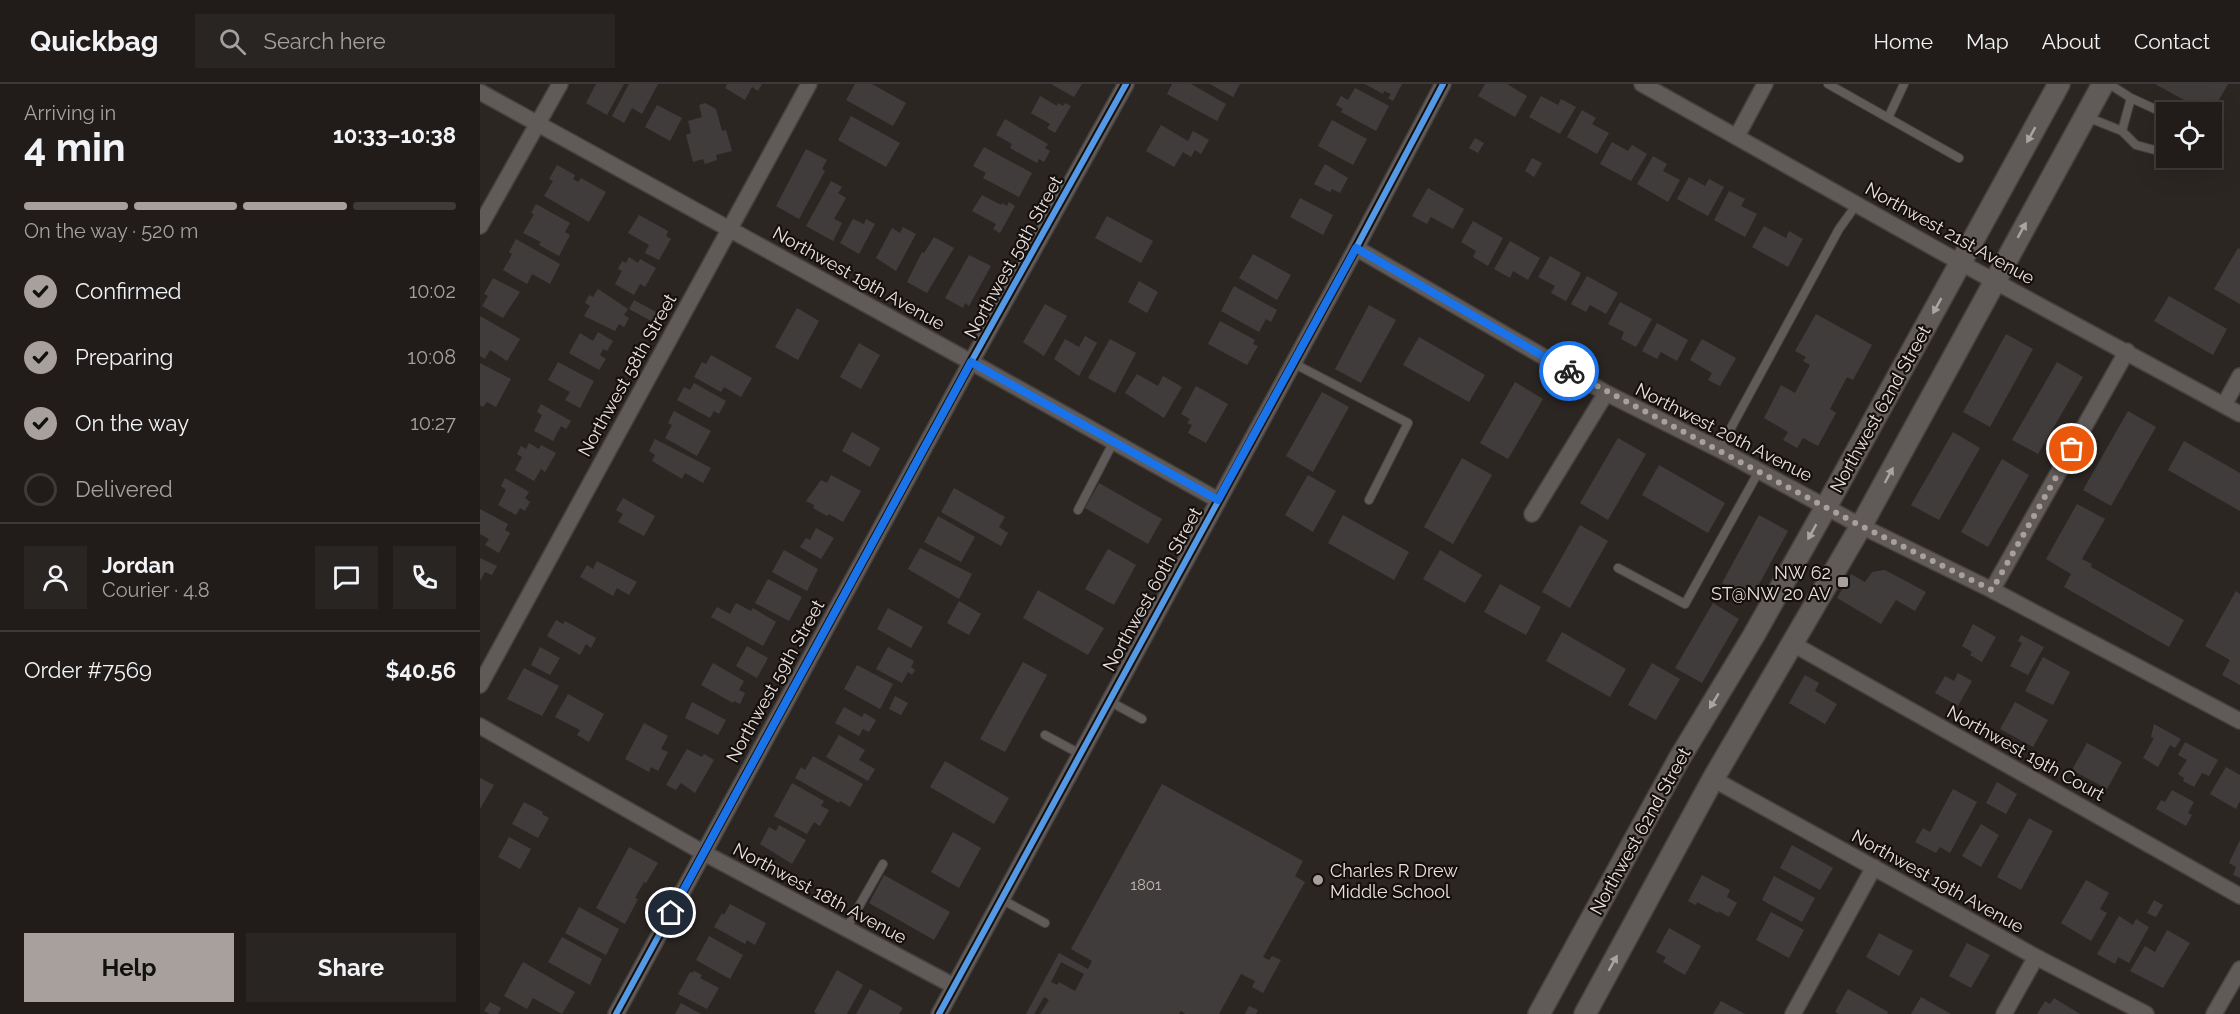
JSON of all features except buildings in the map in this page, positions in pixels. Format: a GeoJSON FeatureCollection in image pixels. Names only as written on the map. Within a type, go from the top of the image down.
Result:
{"type":"FeatureCollection","features":[{"type":"Feature","properties":{"kind":"main road","name":"Northwest 62nd Street"},"geometry":{"type":"LineString","coordinates":[[1539,1014],[1679,759],[1754,635],[1826,507],[2059,84]]}},
{"type":"Feature","properties":{"kind":"main road"},"geometry":{"type":"LineString","coordinates":[[1585,1014],[1713,778],[1861,526],[2103,84]]}},
{"type":"Feature","properties":{"kind":"street"},"geometry":{"type":"LineString","coordinates":[[480,226],[560,84]]}},
{"type":"Feature","properties":{"kind":"street","name":"Northwest 58th Street"},"geometry":{"type":"LineString","coordinates":[[480,686],[809,84]]}},
{"type":"Feature","properties":{"kind":"street","name":"Northwest 59th Street"},"geometry":{"type":"LineString","coordinates":[[616,1014],[971,362],[1126,84]]}},
{"type":"Feature","properties":{"kind":"street","name":"Northwest 60th Street"},"geometry":{"type":"LineString","coordinates":[[939,1014],[1443,84]]}},
{"type":"Feature","properties":{"kind":"street","name":"Northwest 21st Avenue"},"geometry":{"type":"LineString","coordinates":[[1642,84],[1961,263],[2240,414]]}},
{"type":"Feature","properties":{"kind":"street"},"geometry":{"type":"LineString","coordinates":[[1737,136],[1766,84]]}},
{"type":"Feature","properties":{"kind":"street","name":"Northwest 19th Avenue"},"geometry":{"type":"LineString","coordinates":[[480,92],[1218,500]]}},
{"type":"Feature","properties":{"kind":"street","name":"Northwest 20th Avenue"},"geometry":{"type":"LineString","coordinates":[[1356,248],[1606,393],[1760,471],[1861,526],[1992,590],[2240,721]]}},
{"type":"Feature","properties":{"kind":"street"},"geometry":{"type":"LineString","coordinates":[[1992,590],[2127,351]]}},
{"type":"Feature","properties":{"kind":"street"},"geometry":{"type":"LineString","coordinates":[[2224,405],[2240,376]]}},
{"type":"Feature","properties":{"kind":"street"},"geometry":{"type":"LineString","coordinates":[[1532,514],[1606,393]]}},
{"type":"Feature","properties":{"kind":"street","name":"Northwest 19th Court"},"geometry":{"type":"LineString","coordinates":[[1793,644],[2240,896]]}},
{"type":"Feature","properties":{"kind":"street","name":"Northwest 18th Avenue"},"geometry":{"type":"LineString","coordinates":[[480,726],[704,853],[954,986]]}},
{"type":"Feature","properties":{"kind":"street","name":"Northwest 19th Avenue"},"geometry":{"type":"LineString","coordinates":[[1713,778],[2036,957],[2145,1014]]}},
{"type":"Feature","properties":{"kind":"street"},"geometry":{"type":"LineString","coordinates":[[1793,1014],[1874,867]]}},
{"type":"Feature","properties":{"kind":"street"},"geometry":{"type":"LineString","coordinates":[[2004,1014],[2036,957]]}},
{"type":"Feature","properties":{"kind":"street"},"geometry":{"type":"LineString","coordinates":[[2214,1014],[2240,969]]}},
{"type":"Feature","properties":{"kind":"lane"},"geometry":{"type":"LineString","coordinates":[[1828,84],[1959,158]]}},
{"type":"Feature","properties":{"kind":"lane"},"geometry":{"type":"LineString","coordinates":[[1888,118],[1904,84]]}},
{"type":"Feature","properties":{"kind":"lane"},"geometry":{"type":"LineString","coordinates":[[2109,84],[2131,98],[2156,109]]}},
{"type":"Feature","properties":{"kind":"lane"},"geometry":{"type":"LineString","coordinates":[[2122,131],[2131,98]]}},
{"type":"Feature","properties":{"kind":"lane"},"geometry":{"type":"LineString","coordinates":[[2085,116],[2122,131],[2136,145],[2156,150]]}},
{"type":"Feature","properties":{"kind":"lane"},"geometry":{"type":"LineString","coordinates":[[1719,450],[1839,229],[1857,204]]}},
{"type":"Feature","properties":{"kind":"lane"},"geometry":{"type":"LineString","coordinates":[[1293,363],[1408,423],[1369,500]]}},
{"type":"Feature","properties":{"kind":"lane"},"geometry":{"type":"LineString","coordinates":[[1078,510],[1114,441]]}},
{"type":"Feature","properties":{"kind":"lane"},"geometry":{"type":"LineString","coordinates":[[1618,568],[1685,604],[1760,471]]}},
{"type":"Feature","properties":{"kind":"lane"},"geometry":{"type":"LineString","coordinates":[[1109,701],[1142,719]]}},
{"type":"Feature","properties":{"kind":"lane"},"geometry":{"type":"LineString","coordinates":[[1045,735],[1080,754]]}},
{"type":"Feature","properties":{"kind":"lane"},"geometry":{"type":"LineString","coordinates":[[846,929],[883,864]]}},
{"type":"Feature","properties":{"kind":"lane"},"geometry":{"type":"LineString","coordinates":[[1001,899],[1045,923]]}},
{"type":"Feature","properties":{"kind":"cycle path"},"geometry":{"type":"LineString","coordinates":[[616,1014],[971,362],[1126,84]]}},
{"type":"Feature","properties":{"kind":"cycle path"},"geometry":{"type":"LineString","coordinates":[[939,1014],[1443,84]]}},
{"type":"Feature","properties":{"kind":"way so far"},"geometry":{"type":"LineString","coordinates":[[1569,371],[1606,393],[1726,453],[1861,526],[1992,590],[2072,449]]}},
{"type":"Feature","properties":{"kind":"place","name":"NW 62 ST@NW 20 AV"},"geometry":{"type":"Point","coordinates":[1843,582]}},
{"type":"Feature","properties":{"kind":"place","name":"Charles R Drew Middle School"},"geometry":{"type":"Point","coordinates":[1318,880]}},
{"type":"Feature","properties":{"kind":"route"},"geometry":{"type":"LineString","coordinates":[[671,913],[971,362],[1218,500],[1356,248],[1569,371]]}}]}
